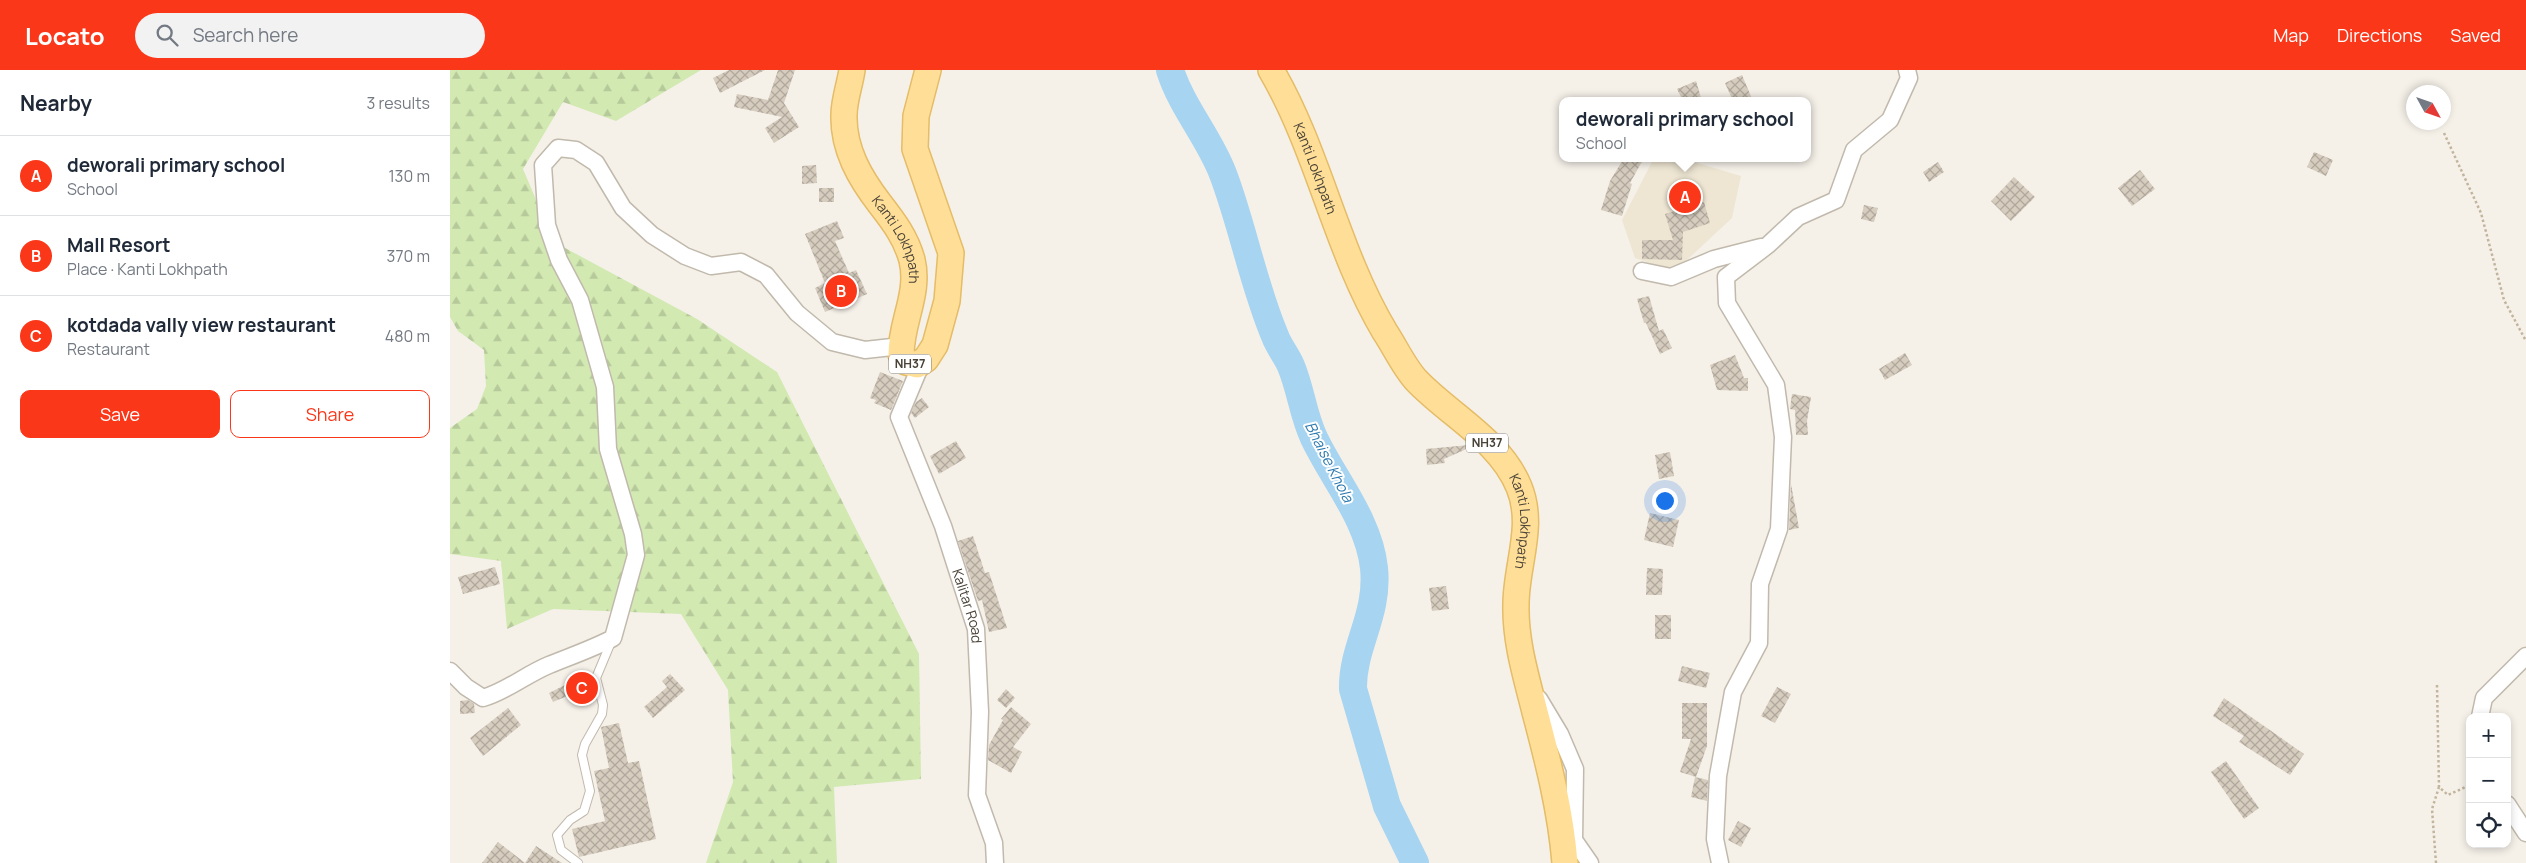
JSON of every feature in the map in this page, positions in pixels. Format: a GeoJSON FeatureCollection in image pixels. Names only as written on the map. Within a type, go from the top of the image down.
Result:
{"type":"FeatureCollection","features":[{"type":"Feature","properties":{"kind":"main road","name":"Kanti Lokhpath"},"geometry":{"type":"LineString","coordinates":[[852,70],[844,114],[847,141],[853,162],[866,185],[906,241],[912,262],[914,288],[901,346]]}},
{"type":"Feature","properties":{"kind":"main road","name":"NH37"},"geometry":{"type":"LineString","coordinates":[[901,346],[901,354],[906,362],[917,365],[922,362],[934,345],[947,301],[951,253],[916,149],[916,116],[928,70]]}},
{"type":"Feature","properties":{"kind":"main road","name":"Kanti Lokhpath"},"geometry":{"type":"LineString","coordinates":[[1271,70],[1288,100],[1357,276],[1384,330],[1415,379],[1492,448],[1508,465],[1520,488],[1526,512],[1525,550],[1516,601],[1516,633],[1546,752],[1563,840],[1564,863]]}},
{"type":"Feature","properties":{"kind":"street"},"geometry":{"type":"LineString","coordinates":[[1720,863],[1715,839],[1718,776],[1733,692],[1759,643],[1760,584],[1780,529],[1783,437],[1776,385],[1727,302],[1726,277],[1768,245],[1798,217],[1836,200],[1854,150],[1890,120],[1909,78],[1907,70]]}},
{"type":"Feature","properties":{"kind":"street"},"geometry":{"type":"LineString","coordinates":[[450,671],[466,688],[483,698],[503,692],[548,666],[587,652],[613,638],[636,556],[633,534],[608,449],[605,387],[580,300],[559,260],[547,225],[543,165],[558,148],[576,150],[596,164],[623,208],[652,235],[685,256],[711,266],[741,262],[766,275],[797,314],[832,342],[865,350],[901,346]]}},
{"type":"Feature","properties":{"kind":"street"},"geometry":{"type":"LineString","coordinates":[[1642,271],[1671,277],[1714,259],[1768,245]]}},
{"type":"Feature","properties":{"kind":"street","name":"Kalitar Road"},"geometry":{"type":"LineString","coordinates":[[922,362],[899,417],[943,526],[976,629],[980,712],[977,795],[994,843],[995,863]]}},
{"type":"Feature","properties":{"kind":"street"},"geometry":{"type":"LineString","coordinates":[[2481,713],[2484,698],[2526,656]]}},
{"type":"Feature","properties":{"kind":"street"},"geometry":{"type":"LineString","coordinates":[[1527,680],[1560,734],[1575,769],[1574,840],[1590,863]]}},
{"type":"Feature","properties":{"kind":"street"},"geometry":{"type":"LineString","coordinates":[[2511,810],[2526,833]]}},
{"type":"Feature","properties":{"kind":"lane"},"geometry":{"type":"LineString","coordinates":[[578,863],[561,850],[557,836],[570,820],[584,811],[590,791],[582,755],[584,744],[602,714],[603,705],[596,678],[613,638]]}},
{"type":"Feature","properties":{"kind":"path"},"geometry":{"type":"LineString","coordinates":[[2444,134],[2481,213],[2504,300],[2526,341]]}},
{"type":"Feature","properties":{"kind":"path"},"geometry":{"type":"LineString","coordinates":[[2436,863],[2432,809],[2439,787],[2437,685]]}},
{"type":"Feature","properties":{"kind":"path"},"geometry":{"type":"LineString","coordinates":[[2439,787],[2448,795],[2466,787]]}},
{"type":"Feature","properties":{"kind":"shaded area"},"geometry":{"type":"Polygon","coordinates":[[[1652,162],[1694,162],[1741,176],[1732,218],[1675,271],[1635,258],[1622,220],[1652,162]]]}},
{"type":"Feature","properties":{"kind":"green space"},"geometry":{"type":"Polygon","coordinates":[[[450,70],[701,70],[616,121],[563,102],[523,169],[554,242],[697,319],[777,372],[919,654],[921,779],[834,787],[837,863],[706,863],[733,782],[728,690],[681,614],[553,609],[507,629],[501,561],[450,554],[450,428],[477,409],[486,386],[484,350],[458,331],[450,317],[450,70]]]}},
{"type":"Feature","properties":{"kind":"building"},"geometry":{"type":"Polygon","coordinates":[[[729,70],[765,70],[720,93],[713,78],[729,70]]]}},
{"type":"Feature","properties":{"kind":"building"},"geometry":{"type":"Polygon","coordinates":[[[778,70],[795,70],[784,103],[799,127],[774,143],[765,128],[782,117],[734,107],[737,94],[768,100],[778,70]]]}},
{"type":"Feature","properties":{"kind":"building"},"geometry":{"type":"Polygon","coordinates":[[[1742,75],[1751,97],[1731,97],[1725,83],[1742,75]]]}},
{"type":"Feature","properties":{"kind":"building"},"geometry":{"type":"Polygon","coordinates":[[[1696,81],[1701,97],[1681,97],[1677,89],[1696,81]]]}},
{"type":"Feature","properties":{"kind":"building"},"geometry":{"type":"Polygon","coordinates":[[[2314,152],[2333,160],[2326,176],[2307,167],[2314,152]]]}},
{"type":"Feature","properties":{"kind":"building"},"geometry":{"type":"Polygon","coordinates":[[[1622,162],[1642,162],[1630,183],[1632,184],[1622,216],[1601,210],[1610,181],[1622,162]]]}},
{"type":"Feature","properties":{"kind":"building"},"geometry":{"type":"Polygon","coordinates":[[[1938,162],[1944,172],[1929,182],[1923,172],[1938,162]]]}},
{"type":"Feature","properties":{"kind":"building"},"geometry":{"type":"Polygon","coordinates":[[[816,165],[817,183],[802,184],[802,166],[816,165]]]}},
{"type":"Feature","properties":{"kind":"building"},"geometry":{"type":"Polygon","coordinates":[[[2140,170],[2155,189],[2132,206],[2118,188],[2140,170]]]}},
{"type":"Feature","properties":{"kind":"building"},"geometry":{"type":"Polygon","coordinates":[[[2014,177],[2035,197],[2011,221],[1991,201],[2014,177]]]}},
{"type":"Feature","properties":{"kind":"building"},"geometry":{"type":"Polygon","coordinates":[[[819,188],[834,188],[834,202],[819,202],[819,188]]]}},
{"type":"Feature","properties":{"kind":"building"},"geometry":{"type":"Polygon","coordinates":[[[1704,202],[1710,223],[1683,232],[1682,260],[1642,259],[1642,240],[1673,240],[1665,214],[1704,202]]]}},
{"type":"Feature","properties":{"kind":"building"},"geometry":{"type":"Polygon","coordinates":[[[1864,205],[1878,208],[1874,222],[1861,219],[1864,205]]]}},
{"type":"Feature","properties":{"kind":"building"},"geometry":{"type":"Polygon","coordinates":[[[837,221],[844,238],[835,241],[849,273],[856,270],[867,294],[825,312],[815,288],[825,283],[805,234],[837,221]]]}},
{"type":"Feature","properties":{"kind":"building"},"geometry":{"type":"Polygon","coordinates":[[[1649,296],[1659,331],[1663,329],[1672,348],[1660,354],[1646,323],[1644,323],[1637,299],[1649,296]]]}},
{"type":"Feature","properties":{"kind":"building"},"geometry":{"type":"Polygon","coordinates":[[[1905,353],[1912,365],[1885,380],[1879,369],[1905,353]]]}},
{"type":"Feature","properties":{"kind":"building"},"geometry":{"type":"Polygon","coordinates":[[[1735,355],[1744,378],[1748,378],[1748,391],[1717,390],[1710,365],[1735,355]]]}},
{"type":"Feature","properties":{"kind":"building"},"geometry":{"type":"Polygon","coordinates":[[[880,372],[903,381],[891,410],[874,403],[876,400],[870,398],[880,372]]]}},
{"type":"Feature","properties":{"kind":"building"},"geometry":{"type":"Polygon","coordinates":[[[1792,394],[1811,397],[1807,421],[1808,435],[1796,435],[1795,410],[1790,409],[1792,394]]]}},
{"type":"Feature","properties":{"kind":"building"},"geometry":{"type":"Polygon","coordinates":[[[922,398],[929,407],[915,418],[911,413],[916,402],[922,398]]]}},
{"type":"Feature","properties":{"kind":"building"},"geometry":{"type":"Polygon","coordinates":[[[956,441],[966,458],[939,474],[930,456],[956,441]]]}},
{"type":"Feature","properties":{"kind":"building"},"geometry":{"type":"Polygon","coordinates":[[[1469,445],[1471,447],[1444,459],[1445,463],[1427,465],[1426,449],[1469,445]]]}},
{"type":"Feature","properties":{"kind":"building"},"geometry":{"type":"Polygon","coordinates":[[[1670,452],[1674,476],[1659,479],[1655,455],[1670,452]]]}},
{"type":"Feature","properties":{"kind":"building"},"geometry":{"type":"Polygon","coordinates":[[[1791,484],[1799,528],[1789,530],[1789,529],[1791,484]]]}},
{"type":"Feature","properties":{"kind":"building"},"geometry":{"type":"Polygon","coordinates":[[[1650,513],[1679,520],[1673,547],[1644,540],[1650,513]]]}},
{"type":"Feature","properties":{"kind":"building"},"geometry":{"type":"Polygon","coordinates":[[[973,536],[985,573],[989,572],[1007,628],[989,632],[982,600],[978,601],[958,541],[973,536]]]}},
{"type":"Feature","properties":{"kind":"building"},"geometry":{"type":"Polygon","coordinates":[[[495,567],[500,584],[463,594],[458,577],[495,567]]]}},
{"type":"Feature","properties":{"kind":"building"},"geometry":{"type":"Polygon","coordinates":[[[1647,568],[1663,569],[1662,595],[1646,595],[1647,568]]]}},
{"type":"Feature","properties":{"kind":"building"},"geometry":{"type":"Polygon","coordinates":[[[1446,586],[1449,609],[1432,611],[1429,588],[1446,586]]]}},
{"type":"Feature","properties":{"kind":"building"},"geometry":{"type":"Polygon","coordinates":[[[1655,615],[1671,615],[1671,639],[1655,639],[1655,615]]]}},
{"type":"Feature","properties":{"kind":"building"},"geometry":{"type":"Polygon","coordinates":[[[1682,666],[1710,673],[1706,688],[1678,681],[1682,666]]]}},
{"type":"Feature","properties":{"kind":"building"},"geometry":{"type":"Polygon","coordinates":[[[670,674],[685,690],[653,718],[644,707],[667,687],[662,681],[670,674]]]}},
{"type":"Feature","properties":{"kind":"building"},"geometry":{"type":"Polygon","coordinates":[[[583,676],[592,693],[580,699],[577,692],[553,702],[549,693],[583,676]]]}},
{"type":"Feature","properties":{"kind":"building"},"geometry":{"type":"Polygon","coordinates":[[[1777,687],[1791,694],[1775,723],[1761,716],[1777,687]]]}},
{"type":"Feature","properties":{"kind":"building"},"geometry":{"type":"Polygon","coordinates":[[[1006,689],[1015,698],[1006,708],[997,700],[1006,689]]]}},
{"type":"Feature","properties":{"kind":"building"},"geometry":{"type":"Polygon","coordinates":[[[2224,698],[2304,754],[2290,775],[2239,742],[2244,736],[2213,716],[2224,698]]]}},
{"type":"Feature","properties":{"kind":"building"},"geometry":{"type":"Polygon","coordinates":[[[468,700],[474,704],[475,713],[460,714],[460,701],[468,700]]]}},
{"type":"Feature","properties":{"kind":"building"},"geometry":{"type":"Polygon","coordinates":[[[1682,703],[1707,703],[1707,746],[1696,777],[1680,772],[1691,739],[1682,739],[1682,703]]]}},
{"type":"Feature","properties":{"kind":"building"},"geometry":{"type":"Polygon","coordinates":[[[1011,707],[1031,724],[1013,747],[1022,752],[1011,773],[988,760],[989,745],[1003,720],[1001,719],[1011,707]]]}},
{"type":"Feature","properties":{"kind":"building"},"geometry":{"type":"Polygon","coordinates":[[[508,708],[521,725],[483,756],[470,738],[508,708]]]}},
{"type":"Feature","properties":{"kind":"building"},"geometry":{"type":"Polygon","coordinates":[[[619,723],[628,763],[639,761],[656,839],[579,857],[572,829],[605,821],[594,771],[609,768],[601,727],[619,723]]]}},
{"type":"Feature","properties":{"kind":"building"},"geometry":{"type":"Polygon","coordinates":[[[2226,761],[2259,808],[2244,819],[2211,772],[2226,761]]]}},
{"type":"Feature","properties":{"kind":"building"},"geometry":{"type":"Polygon","coordinates":[[[1695,777],[1708,780],[1707,801],[1691,797],[1695,777]]]}},
{"type":"Feature","properties":{"kind":"building"},"geometry":{"type":"Polygon","coordinates":[[[1738,821],[1751,828],[1741,847],[1728,840],[1738,821]]]}},
{"type":"Feature","properties":{"kind":"building"},"geometry":{"type":"Polygon","coordinates":[[[498,842],[525,863],[482,863],[498,842]]]}},
{"type":"Feature","properties":{"kind":"building"},"geometry":{"type":"Polygon","coordinates":[[[536,846],[562,863],[525,863],[536,846]]]}},
{"type":"Feature","properties":{"kind":"waterway","name":"Bhaise Khola"},"geometry":{"type":"LineString","coordinates":[[1170,70],[1181,97],[1211,147],[1223,174],[1267,316],[1291,366],[1310,429],[1322,454],[1350,501],[1371,550],[1374,568],[1373,601],[1357,659],[1353,689],[1387,806],[1415,863]]}},
{"type":"Feature","properties":{"kind":"place","name":"deworali primary school"},"geometry":{"type":"Point","coordinates":[1685,197]}},
{"type":"Feature","properties":{"kind":"place","name":"Mall Resort"},"geometry":{"type":"Point","coordinates":[841,291]}},
{"type":"Feature","properties":{"kind":"place","name":"kotdada vally view restaurant"},"geometry":{"type":"Point","coordinates":[582,688]}}]}
